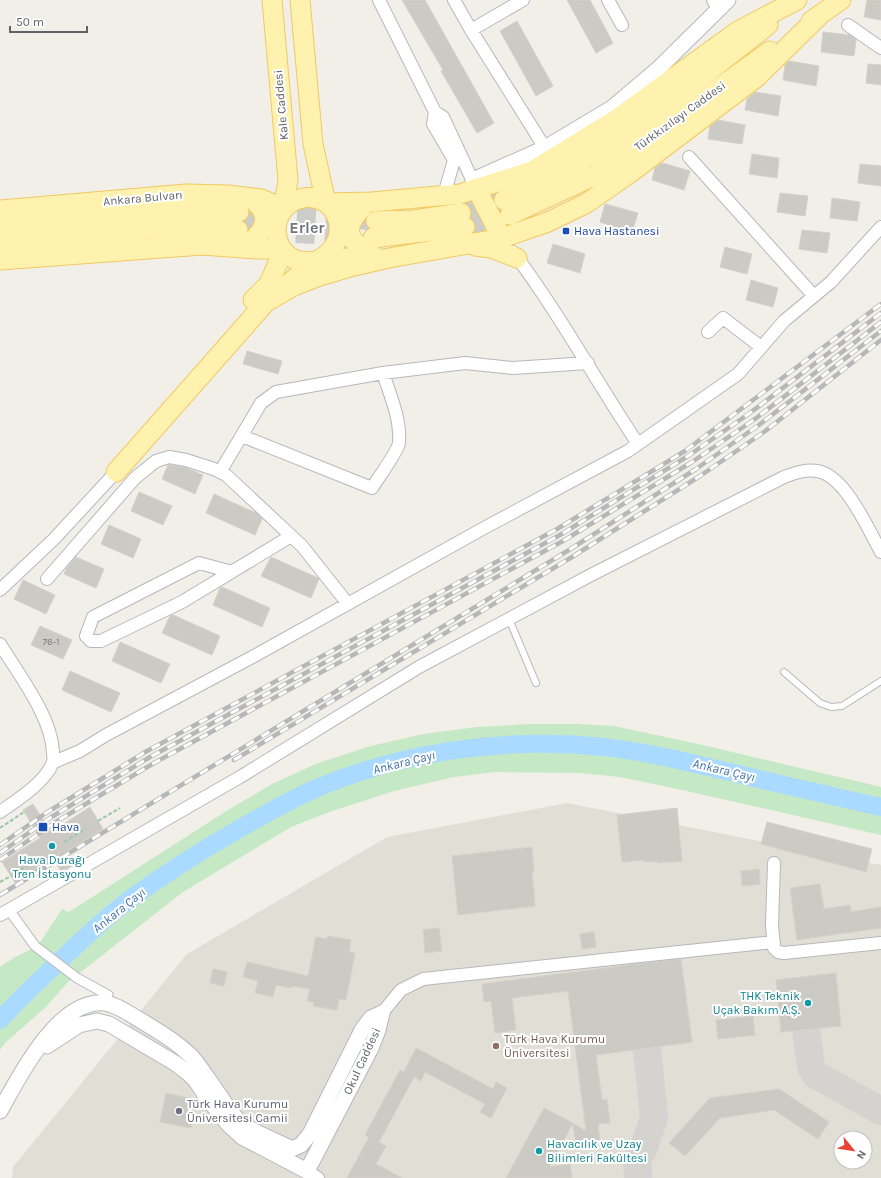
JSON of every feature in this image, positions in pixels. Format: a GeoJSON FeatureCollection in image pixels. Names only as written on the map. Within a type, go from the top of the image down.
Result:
{"type":"FeatureCollection","features":[{"type":"Feature","properties":{"kind":"main road","name":"Kale Caddesi"},"geometry":{"type":"LineString","coordinates":[[272,0],[288,180],[284,209]]}},
{"type":"Feature","properties":{"kind":"main road"},"geometry":{"type":"LineString","coordinates":[[300,0],[312,144],[326,203]]}},
{"type":"Feature","properties":{"kind":"main road"},"geometry":{"type":"LineString","coordinates":[[326,203],[368,202],[460,194],[474,184],[532,171],[618,118],[738,31],[797,0]]}},
{"type":"Feature","properties":{"kind":"main road","name":"Türkkızılayı Caddesi"},"geometry":{"type":"LineString","coordinates":[[801,0],[677,96],[604,148],[560,173],[507,207],[596,175],[650,138],[841,0]]}},
{"type":"Feature","properties":{"kind":"main road"},"geometry":{"type":"LineString","coordinates":[[266,302],[294,286],[320,276],[354,266],[378,243],[414,220],[464,229],[502,238],[548,222],[587,203],[630,173],[758,77],[820,15]]}},
{"type":"Feature","properties":{"kind":"main road"},"geometry":{"type":"LineString","coordinates":[[474,184],[502,238]]}},
{"type":"Feature","properties":{"kind":"main road","name":"Ankara Bulvarı"},"geometry":{"type":"LineString","coordinates":[[0,210],[186,194],[228,195],[243,213]]}},
{"type":"Feature","properties":{"kind":"main road"},"geometry":{"type":"LineString","coordinates":[[116,472],[266,302],[316,261],[326,256],[333,249],[338,240],[340,230],[338,220],[333,211],[326,203],[320,200],[307,198],[294,201],[284,209],[279,216],[276,224],[276,233],[283,250],[296,260],[306,262],[316,261],[378,243],[464,229],[491,248],[517,258]]}},
{"type":"Feature","properties":{"kind":"main road","name":"Ankara Bulvarı"},"geometry":{"type":"LineString","coordinates":[[0,242],[158,229],[243,213],[262,199],[284,209]]}},
{"type":"Feature","properties":{"kind":"main road"},"geometry":{"type":"LineString","coordinates":[[243,213],[256,202],[264,216],[264,224],[250,248]]}},
{"type":"Feature","properties":{"kind":"main road"},"geometry":{"type":"LineString","coordinates":[[368,202],[357,213],[350,225],[349,233],[353,241],[362,248],[378,243]]}},
{"type":"Feature","properties":{"kind":"main road","name":"Ankara Bulvarı"},"geometry":{"type":"LineString","coordinates":[[0,224],[159,211],[243,213]]}},
{"type":"Feature","properties":{"kind":"main road"},"geometry":{"type":"LineString","coordinates":[[0,260],[202,245],[283,250]]}},
{"type":"Feature","properties":{"kind":"main road"},"geometry":{"type":"LineString","coordinates":[[116,472],[246,308],[269,284],[283,250]]}},
{"type":"Feature","properties":{"kind":"street"},"geometry":{"type":"LineString","coordinates":[[379,0],[435,112],[443,117],[474,184],[545,148],[612,108],[658,70],[720,3]]}},
{"type":"Feature","properties":{"kind":"street"},"geometry":{"type":"LineString","coordinates":[[454,0],[471,30],[545,148]]}},
{"type":"Feature","properties":{"kind":"street"},"geometry":{"type":"LineString","coordinates":[[471,30],[523,0]]}},
{"type":"Feature","properties":{"kind":"street"},"geometry":{"type":"LineString","coordinates":[[608,0],[622,25]]}},
{"type":"Feature","properties":{"kind":"street"},"geometry":{"type":"LineString","coordinates":[[848,25],[881,48]]}},
{"type":"Feature","properties":{"kind":"street"},"geometry":{"type":"LineString","coordinates":[[435,112],[433,124],[454,160],[444,196]]}},
{"type":"Feature","properties":{"kind":"street"},"geometry":{"type":"LineString","coordinates":[[689,158],[814,296]]}},
{"type":"Feature","properties":{"kind":"street"},"geometry":{"type":"LineString","coordinates":[[0,812],[17,800],[45,776],[54,762],[80,751],[106,735],[250,659],[484,528],[628,451],[738,374],[784,321],[831,282],[881,228]]}},
{"type":"Feature","properties":{"kind":"street"},"geometry":{"type":"LineString","coordinates":[[502,238],[588,363],[638,444]]}},
{"type":"Feature","properties":{"kind":"street"},"geometry":{"type":"LineString","coordinates":[[708,332],[723,318],[761,347]]}},
{"type":"Feature","properties":{"kind":"street"},"geometry":{"type":"LineString","coordinates":[[220,472],[261,403],[276,392],[383,373],[465,363],[513,368],[588,363]]}},
{"type":"Feature","properties":{"kind":"street"},"geometry":{"type":"LineString","coordinates":[[242,436],[372,488],[387,466],[399,444],[397,415],[383,373]]}},
{"type":"Feature","properties":{"kind":"street"},"geometry":{"type":"LineString","coordinates":[[47,579],[134,478],[156,461],[169,457],[186,460],[214,469],[226,476],[302,546],[348,604]]}},
{"type":"Feature","properties":{"kind":"street"},"geometry":{"type":"LineString","coordinates":[[105,1003],[108,995],[77,978],[35,946],[4,913],[240,777],[420,667],[591,575],[784,477],[802,471],[818,471],[833,478],[847,492],[881,552]]}},
{"type":"Feature","properties":{"kind":"street"},"geometry":{"type":"LineString","coordinates":[[0,590],[54,539],[116,472]]}},
{"type":"Feature","properties":{"kind":"street"},"geometry":{"type":"LineString","coordinates":[[232,572],[199,563],[93,617],[86,636],[91,641],[101,641],[182,602],[232,572],[291,536]]}},
{"type":"Feature","properties":{"kind":"street"},"geometry":{"type":"LineString","coordinates":[[0,644],[40,709],[53,746],[54,762]]}},
{"type":"Feature","properties":{"kind":"street"},"geometry":{"type":"LineString","coordinates":[[774,863],[772,925],[774,948],[778,952],[784,953],[881,943]]}},
{"type":"Feature","properties":{"kind":"street"},"geometry":{"type":"LineString","coordinates":[[382,1013],[401,990],[423,979],[774,942]]}},
{"type":"Feature","properties":{"kind":"street","name":"Okul Caddesi"},"geometry":{"type":"LineString","coordinates":[[0,1111],[38,1047],[62,1021],[77,1009],[87,1005],[105,1003],[118,1007],[146,1023],[178,1046],[204,1072],[235,1118],[244,1125],[292,1149],[301,1145],[310,1134],[362,1030],[370,1018],[382,1013]]}},
{"type":"Feature","properties":{"kind":"street","name":"Okul Caddesi"},"geometry":{"type":"LineString","coordinates":[[26,1065],[40,1051],[78,1025],[97,1021],[109,1024],[175,1062],[196,1081],[228,1124],[242,1137],[312,1174],[378,1030],[382,1013]]}},
{"type":"Feature","properties":{"kind":"street","name":"Okul Caddesi"},"geometry":{"type":"LineString","coordinates":[[128,1034],[140,1039],[145,1038],[150,1032],[150,1028],[146,1023]]}},
{"type":"Feature","properties":{"kind":"street"},"geometry":{"type":"LineString","coordinates":[[155,1051],[150,1042],[152,1037],[158,1034],[166,1037]]}},
{"type":"Feature","properties":{"kind":"lane"},"geometry":{"type":"LineString","coordinates":[[509,619],[536,683]]}},
{"type":"Feature","properties":{"kind":"lane"},"geometry":{"type":"LineString","coordinates":[[784,672],[820,703],[831,707],[842,706],[881,681]]}},
{"type":"Feature","properties":{"kind":"path"},"geometry":{"type":"LineString","coordinates":[[98,821],[120,808]]}},
{"type":"Feature","properties":{"kind":"path"},"geometry":{"type":"LineString","coordinates":[[0,828],[24,812]]}},
{"type":"Feature","properties":{"kind":"path"},"geometry":{"type":"LineString","coordinates":[[64,842],[85,829]]}},
{"type":"Feature","properties":{"kind":"path"},"geometry":{"type":"LineString","coordinates":[[20,870],[41,857]]}},
{"type":"Feature","properties":{"kind":"path"},"geometry":{"type":"LineString","coordinates":[[0,882],[11,876]]}},
{"type":"Feature","properties":{"kind":"shaded area","name":"Türk Hava Kurumu Üniversitesi"},"geometry":{"type":"Polygon","coordinates":[[[567,803],[881,865],[881,1178],[12,1178],[13,1167],[187,954],[387,837],[567,803]]]}},
{"type":"Feature","properties":{"kind":"green space"},"geometry":{"type":"Polygon","coordinates":[[[530,724],[614,726],[881,787],[881,835],[620,777],[580,773],[495,772],[454,777],[394,791],[329,812],[291,827],[183,892],[68,982],[46,1007],[5,1043],[0,1050],[0,967],[15,957],[38,946],[62,909],[69,912],[228,810],[272,784],[318,763],[371,746],[424,734],[477,727],[530,724]]]}},
{"type":"Feature","properties":{"kind":"building"},"geometry":{"type":"Polygon","coordinates":[[[402,0],[425,0],[494,123],[477,133],[441,71],[443,70],[402,0]]]}},
{"type":"Feature","properties":{"kind":"building"},"geometry":{"type":"Polygon","coordinates":[[[567,0],[590,0],[613,43],[596,53],[567,0]]]}},
{"type":"Feature","properties":{"kind":"building"},"geometry":{"type":"Polygon","coordinates":[[[867,0],[881,0],[881,20],[864,17],[867,0]]]}},
{"type":"Feature","properties":{"kind":"building"},"geometry":{"type":"Polygon","coordinates":[[[517,21],[553,86],[536,96],[500,31],[517,21]]]}},
{"type":"Feature","properties":{"kind":"building"},"geometry":{"type":"Polygon","coordinates":[[[823,32],[850,35],[856,40],[854,56],[821,52],[823,32]]]}},
{"type":"Feature","properties":{"kind":"building"},"geometry":{"type":"Polygon","coordinates":[[[789,61],[819,66],[816,86],[783,80],[785,65],[789,61]]]}},
{"type":"Feature","properties":{"kind":"building"},"geometry":{"type":"Polygon","coordinates":[[[868,64],[881,65],[881,85],[866,83],[868,64]]]}},
{"type":"Feature","properties":{"kind":"building"},"geometry":{"type":"Polygon","coordinates":[[[755,92],[781,96],[778,116],[745,110],[747,99],[755,92]]]}},
{"type":"Feature","properties":{"kind":"building"},"geometry":{"type":"Polygon","coordinates":[[[718,120],[745,125],[742,144],[708,139],[710,126],[718,120]]]}},
{"type":"Feature","properties":{"kind":"building"},"geometry":{"type":"Polygon","coordinates":[[[752,154],[779,158],[777,178],[749,174],[752,154]]]}},
{"type":"Feature","properties":{"kind":"building"},"geometry":{"type":"Polygon","coordinates":[[[662,163],[690,171],[684,190],[652,180],[655,168],[662,163]]]}},
{"type":"Feature","properties":{"kind":"building"},"geometry":{"type":"Polygon","coordinates":[[[860,164],[881,166],[881,186],[858,183],[860,164]]]}},
{"type":"Feature","properties":{"kind":"building"},"geometry":{"type":"Polygon","coordinates":[[[780,193],[808,196],[805,216],[777,212],[780,193]]]}},
{"type":"Feature","properties":{"kind":"building"},"geometry":{"type":"Polygon","coordinates":[[[832,198],[860,202],[857,221],[830,218],[832,198]]]}},
{"type":"Feature","properties":{"kind":"building"},"geometry":{"type":"Polygon","coordinates":[[[605,204],[638,213],[632,232],[600,222],[605,204]]]}},
{"type":"Feature","properties":{"kind":"building"},"geometry":{"type":"Polygon","coordinates":[[[802,230],[830,233],[827,253],[799,249],[802,230]]]}},
{"type":"Feature","properties":{"kind":"building"},"geometry":{"type":"Polygon","coordinates":[[[553,244],[585,254],[580,273],[547,263],[553,244]]]}},
{"type":"Feature","properties":{"kind":"building"},"geometry":{"type":"Polygon","coordinates":[[[725,247],[752,254],[747,274],[720,267],[725,247]]]}},
{"type":"Feature","properties":{"kind":"building"},"geometry":{"type":"Polygon","coordinates":[[[751,280],[778,288],[773,307],[746,300],[751,280]]]}},
{"type":"Feature","properties":{"kind":"building"},"geometry":{"type":"Polygon","coordinates":[[[247,351],[282,361],[278,374],[243,364],[247,351]]]}},
{"type":"Feature","properties":{"kind":"building"},"geometry":{"type":"Polygon","coordinates":[[[168,465],[184,467],[203,475],[195,494],[162,479],[168,465]]]}},
{"type":"Feature","properties":{"kind":"building"},"geometry":{"type":"Polygon","coordinates":[[[139,492],[172,506],[163,525],[131,511],[139,492]]]}},
{"type":"Feature","properties":{"kind":"building"},"geometry":{"type":"Polygon","coordinates":[[[214,494],[256,513],[262,519],[255,535],[206,513],[214,494]]]}},
{"type":"Feature","properties":{"kind":"building"},"geometry":{"type":"Polygon","coordinates":[[[109,525],[141,539],[133,558],[101,544],[109,525]]]}},
{"type":"Feature","properties":{"kind":"building"},"geometry":{"type":"Polygon","coordinates":[[[76,557],[104,569],[96,588],[64,574],[66,569],[76,557]]]}},
{"type":"Feature","properties":{"kind":"building"},"geometry":{"type":"Polygon","coordinates":[[[271,557],[319,579],[311,598],[261,576],[271,557]]]}},
{"type":"Feature","properties":{"kind":"building"},"geometry":{"type":"Polygon","coordinates":[[[23,580],[55,595],[46,614],[14,599],[23,580]]]}},
{"type":"Feature","properties":{"kind":"building"},"geometry":{"type":"Polygon","coordinates":[[[222,587],[270,608],[262,627],[213,605],[220,588],[222,587]]]}},
{"type":"Feature","properties":{"kind":"building"},"geometry":{"type":"Polygon","coordinates":[[[173,615],[220,636],[212,655],[162,633],[170,616],[173,615]]]}},
{"type":"Feature","properties":{"kind":"building"},"geometry":{"type":"Polygon","coordinates":[[[40,626],[72,640],[63,659],[31,645],[40,626]]]}},
{"type":"Feature","properties":{"kind":"building"},"geometry":{"type":"Polygon","coordinates":[[[120,642],[170,664],[161,683],[112,661],[120,642]]]}},
{"type":"Feature","properties":{"kind":"building"},"geometry":{"type":"Polygon","coordinates":[[[70,671],[120,693],[111,712],[62,690],[70,671]]]}},
{"type":"Feature","properties":{"kind":"building","name":"Hava Durağı Tren İstasyonu"},"geometry":{"type":"Polygon","coordinates":[[[33,804],[51,832],[90,807],[103,829],[64,853],[72,865],[61,871],[54,860],[16,884],[2,862],[40,838],[23,810],[33,804]]]}},
{"type":"Feature","properties":{"kind":"building"},"geometry":{"type":"Polygon","coordinates":[[[677,808],[682,861],[657,863],[657,861],[645,862],[644,860],[622,862],[617,815],[677,808]]]}},
{"type":"Feature","properties":{"kind":"building"},"geometry":{"type":"Polygon","coordinates":[[[767,822],[872,849],[866,872],[761,844],[767,822]]]}},
{"type":"Feature","properties":{"kind":"building"},"geometry":{"type":"Polygon","coordinates":[[[532,847],[534,871],[532,871],[535,906],[458,915],[452,856],[532,847]]]}},
{"type":"Feature","properties":{"kind":"building"},"geometry":{"type":"Polygon","coordinates":[[[759,869],[760,884],[742,886],[741,871],[759,869]]]}},
{"type":"Feature","properties":{"kind":"building"},"geometry":{"type":"Polygon","coordinates":[[[820,884],[824,909],[850,905],[851,912],[881,907],[881,928],[797,940],[790,888],[820,884]]]}},
{"type":"Feature","properties":{"kind":"building"},"geometry":{"type":"Polygon","coordinates":[[[439,928],[442,951],[425,953],[423,930],[439,928]]]}},
{"type":"Feature","properties":{"kind":"building"},"geometry":{"type":"Polygon","coordinates":[[[594,932],[596,947],[582,949],[580,934],[594,932]]]}},
{"type":"Feature","properties":{"kind":"building"},"geometry":{"type":"Polygon","coordinates":[[[327,936],[351,940],[349,952],[355,953],[346,1000],[339,999],[337,1010],[313,1006],[314,1002],[307,1001],[310,989],[292,986],[291,988],[276,985],[273,997],[255,993],[258,981],[243,977],[247,962],[308,976],[316,937],[327,939],[327,936]]]}},
{"type":"Feature","properties":{"kind":"building"},"geometry":{"type":"Polygon","coordinates":[[[681,959],[692,1042],[596,1055],[602,1100],[607,1099],[610,1123],[598,1124],[600,1142],[576,1145],[573,1123],[586,1131],[568,991],[512,998],[516,1030],[495,1033],[491,1001],[484,1002],[482,984],[681,959]]]}},
{"type":"Feature","properties":{"kind":"building"},"geometry":{"type":"Polygon","coordinates":[[[213,969],[227,972],[224,986],[210,983],[213,969]]]}},
{"type":"Feature","properties":{"kind":"building","name":"THK Teknik Uçak Bakım A.Ş."},"geometry":{"type":"Polygon","coordinates":[[[836,973],[841,1026],[781,1032],[776,980],[836,973]]]}},
{"type":"Feature","properties":{"kind":"building"},"geometry":{"type":"Polygon","coordinates":[[[753,1016],[755,1035],[718,1039],[716,1020],[753,1016]]]}},
{"type":"Feature","properties":{"kind":"building"},"geometry":{"type":"Polygon","coordinates":[[[416,1048],[493,1089],[496,1082],[507,1088],[491,1118],[480,1112],[485,1104],[425,1072],[421,1081],[414,1077],[379,1142],[386,1146],[376,1164],[402,1178],[347,1178],[369,1137],[365,1135],[400,1070],[404,1072],[416,1048]]]}},
{"type":"Feature","properties":{"kind":"building"},"geometry":{"type":"Polygon","coordinates":[[[779,1089],[829,1122],[818,1139],[774,1110],[720,1118],[685,1156],[669,1143],[710,1098],[779,1089]]]}},
{"type":"Feature","properties":{"kind":"building","name":"Türk Hava Kurumu Üniversitesi Camii"},"geometry":{"type":"Polygon","coordinates":[[[166,1093],[197,1100],[191,1128],[160,1122],[166,1093]]]}},
{"type":"Feature","properties":{"kind":"building","name":"Havacılık ve Uzay Bilimleri Fakültesi"},"geometry":{"type":"Polygon","coordinates":[[[544,1108],[573,1123],[549,1167],[570,1164],[572,1178],[506,1178],[544,1108]]]}},
{"type":"Feature","properties":{"kind":"waterway","name":"Ankara Çayı"},"geometry":{"type":"LineString","coordinates":[[0,1020],[87,935],[125,903],[167,873],[258,818],[308,792],[379,766],[416,757],[453,750],[491,746],[567,744],[604,747],[672,759],[881,807]]}},
{"type":"Feature","properties":{"kind":"taxiway"},"geometry":{"type":"LineString","coordinates":[[806,1029],[811,1067],[816,1075],[881,1111]]}},
{"type":"Feature","properties":{"kind":"taxiway"},"geometry":{"type":"LineString","coordinates":[[638,1178],[637,1159],[643,1150],[654,1118],[647,1048]]}},
{"type":"Feature","properties":{"kind":"tunnel"},"geometry":{"type":"LineString","coordinates":[[461,213],[501,201]]}},
{"type":"Feature","properties":{"kind":"tunnel"},"geometry":{"type":"LineString","coordinates":[[239,212],[376,221]]}},
{"type":"Feature","properties":{"kind":"tunnel"},"geometry":{"type":"LineString","coordinates":[[465,227],[508,216]]}},
{"type":"Feature","properties":{"kind":"tunnel"},"geometry":{"type":"LineString","coordinates":[[238,230],[355,237]]}},
{"type":"Feature","properties":{"kind":"railway"},"geometry":{"type":"LineString","coordinates":[[0,845],[46,813],[147,751],[557,529],[685,451],[881,304]]}},
{"type":"Feature","properties":{"kind":"railway"},"geometry":{"type":"LineString","coordinates":[[0,853],[50,818],[150,757],[560,535],[688,456],[750,413],[881,313]]}},
{"type":"Feature","properties":{"kind":"railway"},"geometry":{"type":"LineString","coordinates":[[0,860],[54,823],[154,763],[563,541],[692,462],[755,419],[881,322]]}},
{"type":"Feature","properties":{"kind":"railway"},"geometry":{"type":"LineString","coordinates":[[0,895],[569,550],[696,469],[759,425],[881,331]]}},
{"type":"Feature","properties":{"kind":"railway"},"geometry":{"type":"LineString","coordinates":[[234,760],[572,557],[700,476],[764,432],[881,340]]}},
{"type":"Feature","properties":{"kind":"place","name":"Hava Hastanesi"},"geometry":{"type":"Point","coordinates":[566,231]}},
{"type":"Feature","properties":{"kind":"place","name":"Hava"},"geometry":{"type":"Point","coordinates":[43,827]}},
{"type":"Feature","properties":{"kind":"place","name":"Hava Durağı Tren İstasyonu"},"geometry":{"type":"Point","coordinates":[52,846]}},
{"type":"Feature","properties":{"kind":"place","name":"THK Teknik Uçak Bakım A.Ş."},"geometry":{"type":"Point","coordinates":[808,1003]}},
{"type":"Feature","properties":{"kind":"place","name":"Türk Hava Kurumu Üniversitesi"},"geometry":{"type":"Point","coordinates":[496,1046]}},
{"type":"Feature","properties":{"kind":"place","name":"Türk Hava Kurumu Üniversitesi Camii"},"geometry":{"type":"Point","coordinates":[179,1111]}},
{"type":"Feature","properties":{"kind":"place","name":"Havacılık ve Uzay Bilimleri Fakültesi"},"geometry":{"type":"Point","coordinates":[539,1151]}},
{"type":"Feature","properties":{"kind":"district","name":"Erler"},"geometry":{"type":"Point","coordinates":[307,227]}}]}
